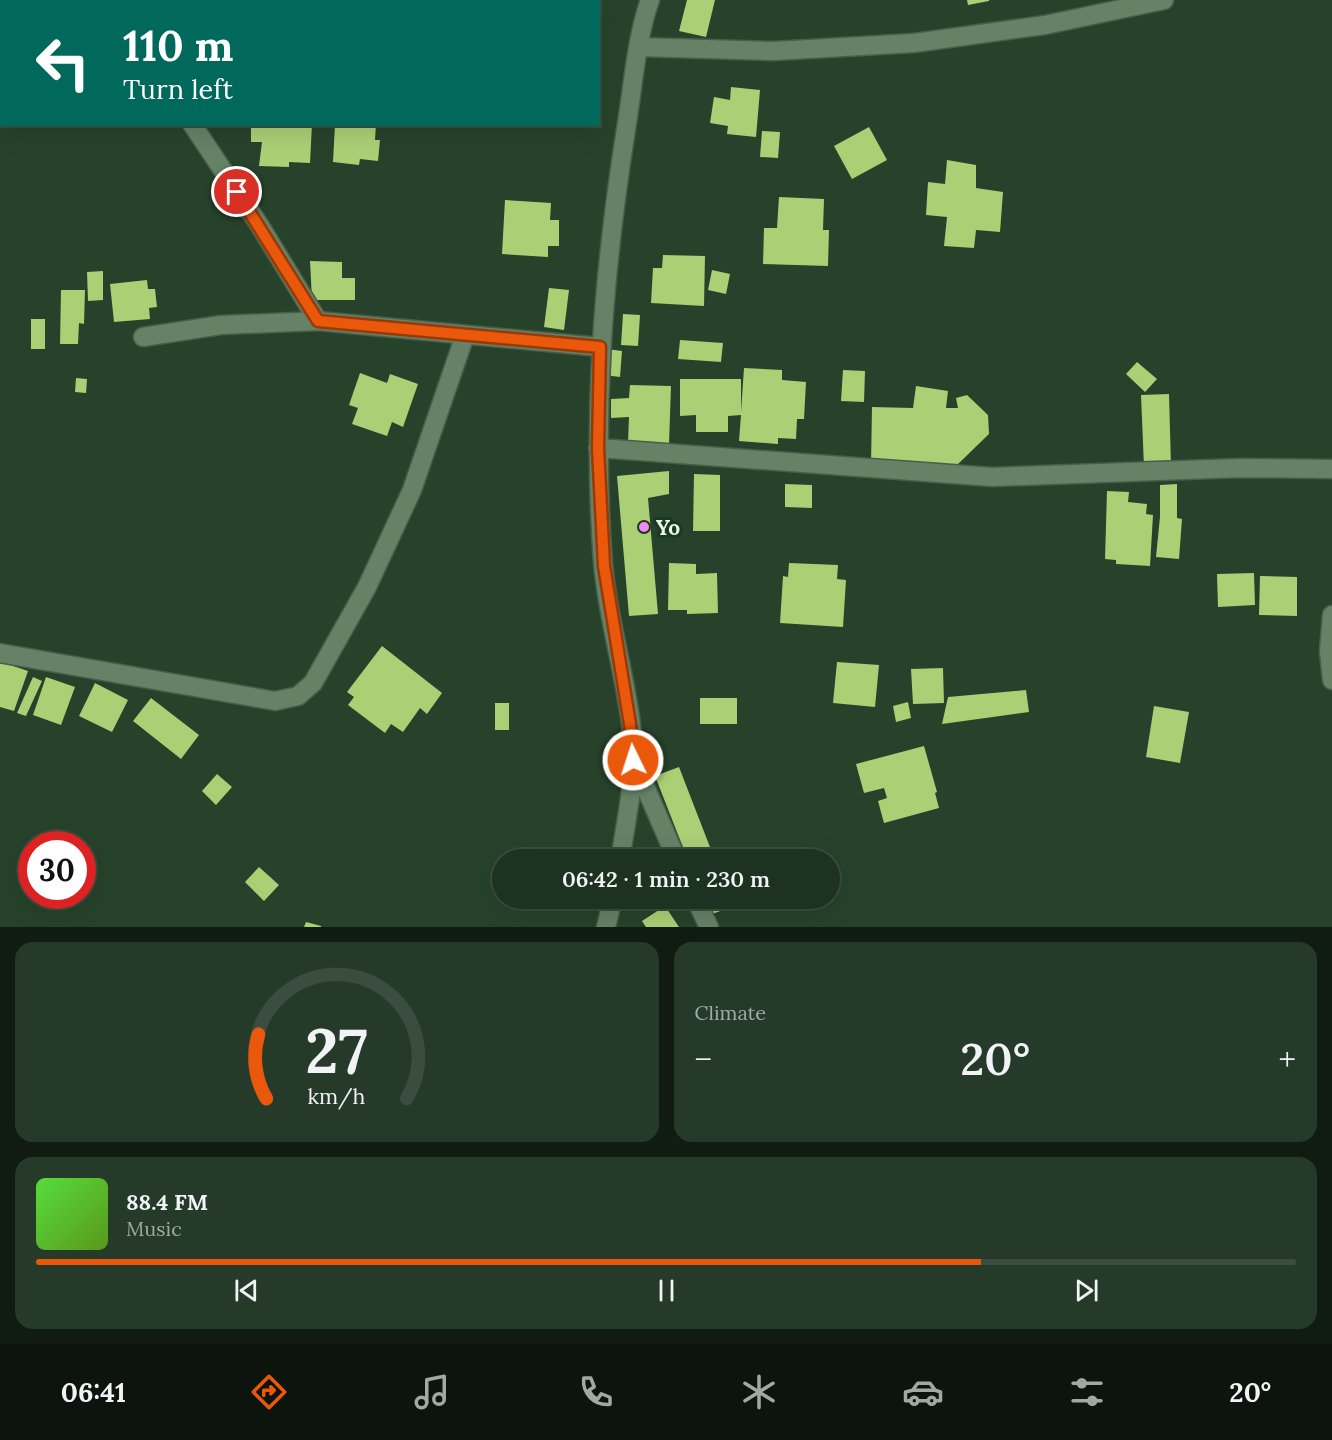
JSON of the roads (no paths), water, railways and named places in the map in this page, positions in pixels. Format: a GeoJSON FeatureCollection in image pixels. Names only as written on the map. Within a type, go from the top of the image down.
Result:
{"type":"FeatureCollection","features":[{"type":"Feature","properties":{"kind":"street"},"geometry":{"type":"LineString","coordinates":[[621,849],[633,760],[630,724],[604,566],[598,448],[600,347],[613,211],[639,46],[650,0]]}},
{"type":"Feature","properties":{"kind":"street"},"geometry":{"type":"LineString","coordinates":[[639,46],[774,51],[914,43],[1045,25],[1164,0]]}},
{"type":"Feature","properties":{"kind":"street"},"geometry":{"type":"LineString","coordinates":[[193,126],[260,226],[318,321]]}},
{"type":"Feature","properties":{"kind":"street"},"geometry":{"type":"LineString","coordinates":[[143,337],[221,325],[318,321],[600,347]]}},
{"type":"Feature","properties":{"kind":"street"},"geometry":{"type":"LineString","coordinates":[[0,653],[275,701],[298,696],[313,683],[367,587],[412,490],[465,335]]}},
{"type":"Feature","properties":{"kind":"street"},"geometry":{"type":"LineString","coordinates":[[598,448],[992,477],[1240,468],[1332,469]]}},
{"type":"Feature","properties":{"kind":"street"},"geometry":{"type":"LineString","coordinates":[[1332,615],[1329,651],[1332,680]]}},
{"type":"Feature","properties":{"kind":"street"},"geometry":{"type":"LineString","coordinates":[[633,760],[672,849]]}},
{"type":"Feature","properties":{"kind":"street"},"geometry":{"type":"LineString","coordinates":[[606,927],[610,909]]}},
{"type":"Feature","properties":{"kind":"street"},"geometry":{"type":"LineString","coordinates":[[700,909],[709,927]]}},
{"type":"Feature","properties":{"kind":"place","name":"Yo"},"geometry":{"type":"Point","coordinates":[644,527]}}]}
